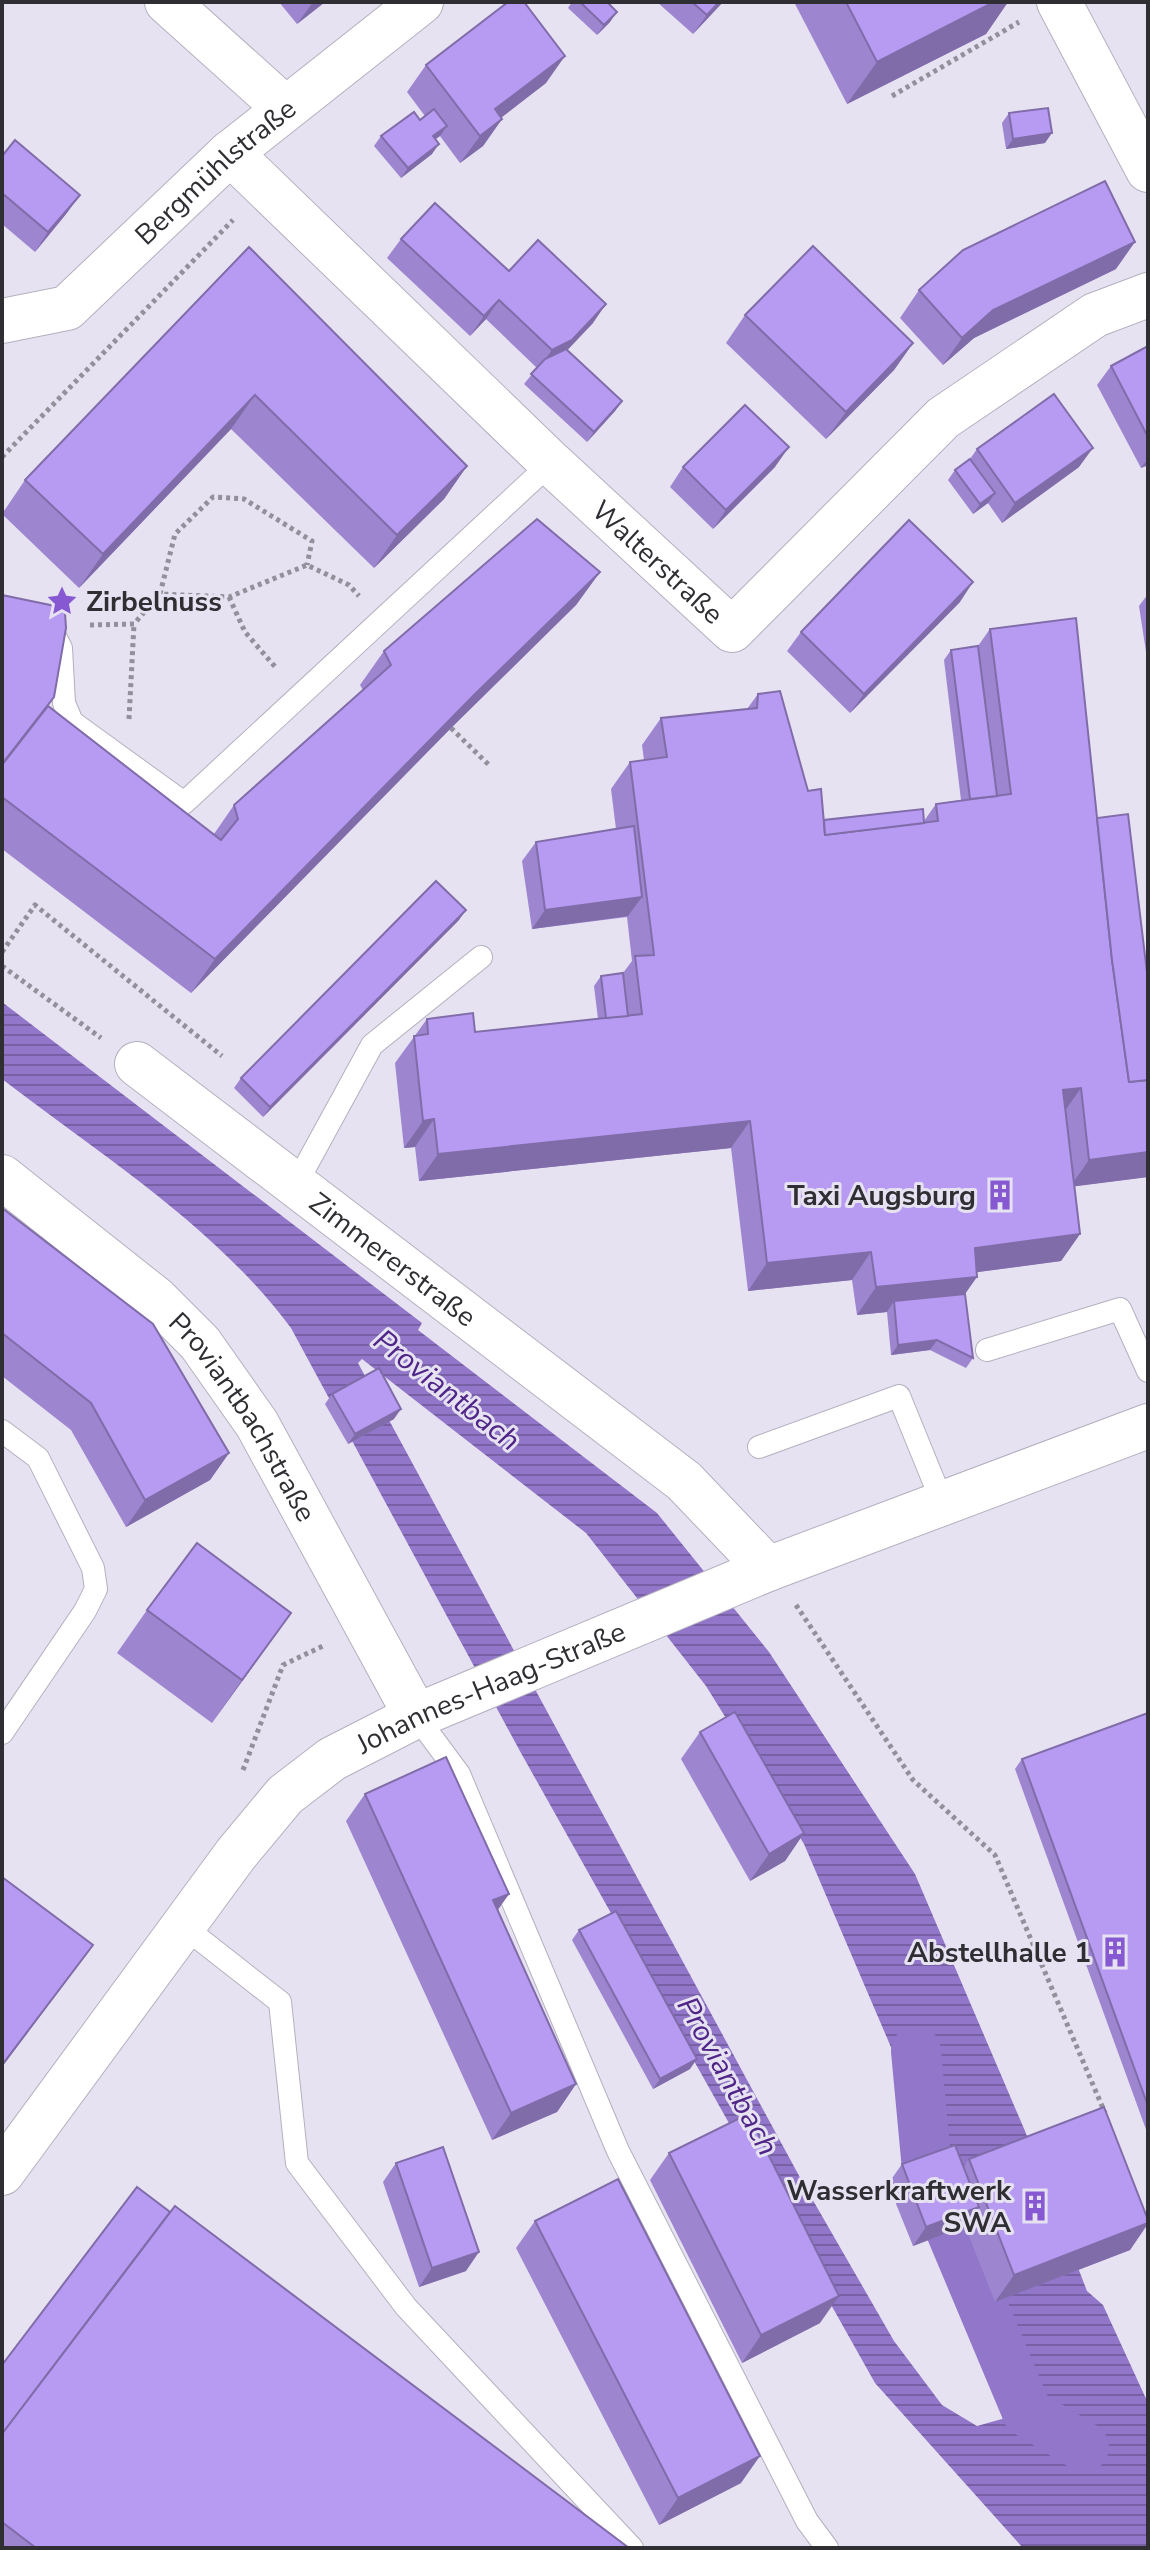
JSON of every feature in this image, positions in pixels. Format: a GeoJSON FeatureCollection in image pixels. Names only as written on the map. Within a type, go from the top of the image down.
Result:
{"type":"FeatureCollection","features":[{"type":"Feature","properties":{"kind":"street"},"geometry":{"type":"LineString","coordinates":[[167,2],[285,108]]}},
{"type":"Feature","properties":{"kind":"street","name":"Bergmühlstraße"},"geometry":{"type":"LineString","coordinates":[[2,321],[67,308],[230,153],[421,2]]}},
{"type":"Feature","properties":{"kind":"street"},"geometry":{"type":"LineString","coordinates":[[1045,8],[1148,170]]}},
{"type":"Feature","properties":{"kind":"street","name":"Walterstraße"},"geometry":{"type":"LineString","coordinates":[[230,153],[551,463],[732,630],[943,418],[1095,315],[1148,295]]}},
{"type":"Feature","properties":{"kind":"street","name":"Zimmererstraße"},"geometry":{"type":"LineString","coordinates":[[137,1064],[684,1481],[751,1577]]}},
{"type":"Feature","properties":{"kind":"street","name":"Proviantbachstraße"},"geometry":{"type":"LineString","coordinates":[[2,1177],[156,1299],[200,1343],[257,1424],[369,1624],[416,1716]]}},
{"type":"Feature","properties":{"kind":"street","name":"Johannes-Haag-Straße"},"geometry":{"type":"LineString","coordinates":[[2,2173],[246,1842],[285,1795],[332,1759],[416,1716],[751,1577],[1148,1426]]}},
{"type":"Feature","properties":{"kind":"lane"},"geometry":{"type":"LineString","coordinates":[[2,616],[49,625],[61,648],[64,703],[72,722],[108,751],[184,803],[551,463]]}},
{"type":"Feature","properties":{"kind":"lane"},"geometry":{"type":"LineString","coordinates":[[296,1184],[372,1045],[481,957]]}},
{"type":"Feature","properties":{"kind":"lane"},"geometry":{"type":"LineString","coordinates":[[987,1350],[1120,1309],[1148,1371]]}},
{"type":"Feature","properties":{"kind":"lane"},"geometry":{"type":"LineString","coordinates":[[759,1447],[899,1396],[943,1504]]}},
{"type":"Feature","properties":{"kind":"lane"},"geometry":{"type":"LineString","coordinates":[[2,1431],[38,1458],[93,1568],[96,1589],[85,1611],[2,1733]]}},
{"type":"Feature","properties":{"kind":"lane"},"geometry":{"type":"LineString","coordinates":[[416,1716],[459,1774],[618,2151],[807,2521],[827,2548]]}},
{"type":"Feature","properties":{"kind":"lane"},"geometry":{"type":"LineString","coordinates":[[183,1926],[280,2002],[297,2163],[406,2307],[632,2548]]}},
{"type":"Feature","properties":{"kind":"path"},"geometry":{"type":"LineString","coordinates":[[892,96],[1045,8]]}},
{"type":"Feature","properties":{"kind":"path"},"geometry":{"type":"LineString","coordinates":[[2,457],[264,187]]}},
{"type":"Feature","properties":{"kind":"path"},"geometry":{"type":"LineString","coordinates":[[108,751],[129,719],[134,624],[160,594],[175,534],[213,497],[244,499],[312,541],[307,565]]}},
{"type":"Feature","properties":{"kind":"path"},"geometry":{"type":"LineString","coordinates":[[160,594],[229,597],[307,565],[349,585],[382,619]]}},
{"type":"Feature","properties":{"kind":"path"},"geometry":{"type":"LineString","coordinates":[[229,597],[245,632],[299,696]]}},
{"type":"Feature","properties":{"kind":"path"},"geometry":{"type":"LineString","coordinates":[[49,625],[134,624]]}},
{"type":"Feature","properties":{"kind":"path"},"geometry":{"type":"LineString","coordinates":[[451,728],[491,767]]}},
{"type":"Feature","properties":{"kind":"path"},"geometry":{"type":"LineString","coordinates":[[2,952],[35,905],[222,1056]]}},
{"type":"Feature","properties":{"kind":"path"},"geometry":{"type":"LineString","coordinates":[[2,966],[137,1064]]}},
{"type":"Feature","properties":{"kind":"path"},"geometry":{"type":"LineString","coordinates":[[751,1577],[821,1638],[913,1780],[995,1855],[1109,2123]]}},
{"type":"Feature","properties":{"kind":"path"},"geometry":{"type":"LineString","coordinates":[[246,1842],[243,1766],[283,1665],[369,1624]]}},
{"type":"Feature","properties":{"kind":"water"},"geometry":{"type":"Polygon","coordinates":[[[2,1002],[422,1323],[418,1330],[657,1513],[769,1652],[915,1874],[1025,2131],[1087,2291],[1103,2305],[1148,2403],[1148,2548],[1023,2548],[875,2383],[521,1753],[291,1328],[261,1291],[193,1225],[2,1079],[2,1002]],[[362,1359],[358,1363],[803,2183],[894,2341],[942,2405],[977,2426],[1027,2412],[1035,2377],[1003,2300],[995,2302],[941,2164],[804,1844],[706,1686],[586,1533],[362,1359]]]}},
{"type":"Feature","properties":{"kind":"building"},"geometry":{"type":"Polygon","coordinates":[[[508,2],[524,2],[565,56],[495,109],[502,119],[480,136],[426,65],[508,2]]]}},
{"type":"Feature","properties":{"kind":"building"},"geometry":{"type":"Polygon","coordinates":[[[580,2],[607,2],[617,12],[604,25],[580,2]]]}},
{"type":"Feature","properties":{"kind":"building"},"geometry":{"type":"Polygon","coordinates":[[[692,2],[719,2],[707,15],[692,2]]]}},
{"type":"Feature","properties":{"kind":"building"},"geometry":{"type":"Polygon","coordinates":[[[846,2],[994,2],[877,62],[846,2]]]}},
{"type":"Feature","properties":{"kind":"building"},"geometry":{"type":"Polygon","coordinates":[[[1048,108],[1052,133],[1013,139],[1009,113],[1048,108]]]}},
{"type":"Feature","properties":{"kind":"building"},"geometry":{"type":"Polygon","coordinates":[[[434,109],[447,126],[433,136],[439,144],[408,168],[381,136],[414,112],[420,120],[434,109]]]}},
{"type":"Feature","properties":{"kind":"building"},"geometry":{"type":"Polygon","coordinates":[[[15,140],[80,195],[48,232],[2,193],[2,156],[15,140]]]}},
{"type":"Feature","properties":{"kind":"building"},"geometry":{"type":"Polygon","coordinates":[[[1105,181],[1135,242],[993,310],[962,338],[919,290],[963,250],[1105,181]]]}},
{"type":"Feature","properties":{"kind":"building"},"geometry":{"type":"Polygon","coordinates":[[[435,203],[509,271],[538,240],[606,304],[572,340],[552,350],[499,300],[484,316],[401,239],[435,203]]]}},
{"type":"Feature","properties":{"kind":"building"},"geometry":{"type":"Polygon","coordinates":[[[813,246],[913,343],[846,412],[745,315],[813,246]]]}},
{"type":"Feature","properties":{"kind":"building"},"geometry":{"type":"Polygon","coordinates":[[[249,247],[467,466],[397,535],[255,395],[103,554],[25,480],[249,247]]]}},
{"type":"Feature","properties":{"kind":"building"},"geometry":{"type":"Polygon","coordinates":[[[1148,346],[1148,437],[1111,366],[1148,346]]]}},
{"type":"Feature","properties":{"kind":"building"},"geometry":{"type":"Polygon","coordinates":[[[566,349],[622,401],[594,432],[531,374],[545,359],[566,349]]]}},
{"type":"Feature","properties":{"kind":"building"},"geometry":{"type":"Polygon","coordinates":[[[1054,394],[1093,448],[1015,503],[977,449],[1054,394]]]}},
{"type":"Feature","properties":{"kind":"building"},"geometry":{"type":"Polygon","coordinates":[[[745,405],[789,447],[726,510],[683,467],[745,405]]]}},
{"type":"Feature","properties":{"kind":"building"},"geometry":{"type":"Polygon","coordinates":[[[970,459],[995,493],[980,504],[955,470],[970,459]]]}},
{"type":"Feature","properties":{"kind":"building"},"geometry":{"type":"Polygon","coordinates":[[[537,519],[600,572],[475,694],[215,959],[2,797],[2,765],[48,706],[221,840],[238,819],[234,805],[391,665],[384,651],[537,519]]]}},
{"type":"Feature","properties":{"kind":"building"},"geometry":{"type":"Polygon","coordinates":[[[909,520],[973,582],[864,694],[801,632],[909,520]]]}},
{"type":"Feature","properties":{"kind":"building"},"geometry":{"type":"Polygon","coordinates":[[[2,595],[55,606],[65,613],[66,628],[54,697],[2,764],[2,595]]]}},
{"type":"Feature","properties":{"kind":"building"},"geometry":{"type":"Polygon","coordinates":[[[1076,618],[1112,960],[1129,1082],[1148,1080],[1148,1152],[1089,1160],[1081,1088],[1063,1090],[1080,1234],[975,1248],[977,1277],[876,1287],[871,1252],[767,1263],[750,1121],[438,1154],[434,1119],[423,1121],[414,1036],[428,1034],[427,1019],[473,1013],[475,1032],[642,1014],[635,956],[654,955],[630,762],[667,757],[661,718],[757,708],[758,694],[780,691],[808,791],[821,789],[825,835],[938,821],[936,804],[1011,794],[990,629],[1076,618]]]}},
{"type":"Feature","properties":{"kind":"building"},"geometry":{"type":"Polygon","coordinates":[[[978,646],[997,796],[970,799],[951,650],[978,646]]]}},
{"type":"Feature","properties":{"kind":"building"},"geometry":{"type":"Polygon","coordinates":[[[923,809],[924,823],[825,835],[824,820],[923,809]]]}},
{"type":"Feature","properties":{"kind":"building"},"geometry":{"type":"Polygon","coordinates":[[[1128,814],[1148,981],[1148,1080],[1129,1082],[1097,818],[1128,814]]]}},
{"type":"Feature","properties":{"kind":"building"},"geometry":{"type":"Polygon","coordinates":[[[634,826],[642,897],[545,910],[536,842],[634,826]]]}},
{"type":"Feature","properties":{"kind":"building"},"geometry":{"type":"Polygon","coordinates":[[[436,881],[466,910],[270,1107],[241,1078],[436,881]]]}},
{"type":"Feature","properties":{"kind":"building"},"geometry":{"type":"Polygon","coordinates":[[[623,973],[628,1016],[606,1018],[601,976],[623,973]]]}},
{"type":"Feature","properties":{"kind":"building"},"geometry":{"type":"Polygon","coordinates":[[[2,1208],[153,1324],[229,1453],[145,1500],[91,1403],[2,1333],[2,1208]]]}},
{"type":"Feature","properties":{"kind":"building"},"geometry":{"type":"Polygon","coordinates":[[[965,1294],[973,1358],[937,1340],[898,1345],[894,1301],[965,1294]]]}},
{"type":"Feature","properties":{"kind":"building"},"geometry":{"type":"Polygon","coordinates":[[[379,1368],[401,1409],[355,1434],[332,1394],[379,1368]]]}},
{"type":"Feature","properties":{"kind":"building"},"geometry":{"type":"Polygon","coordinates":[[[197,1543],[291,1613],[242,1680],[147,1610],[197,1543]]]}},
{"type":"Feature","properties":{"kind":"building"},"geometry":{"type":"Polygon","coordinates":[[[735,1712],[804,1833],[769,1854],[700,1732],[735,1712]]]}},
{"type":"Feature","properties":{"kind":"building","name":"Abstellhalle 1"},"geometry":{"type":"Polygon","coordinates":[[[1148,1713],[1148,2106],[1022,1759],[1148,1713]]]}},
{"type":"Feature","properties":{"kind":"building"},"geometry":{"type":"Polygon","coordinates":[[[446,1757],[509,1894],[493,1900],[576,2084],[511,2113],[365,1794],[446,1757]]]}},
{"type":"Feature","properties":{"kind":"building"},"geometry":{"type":"Polygon","coordinates":[[[2,1877],[93,1945],[2,2065],[2,1877]]]}},
{"type":"Feature","properties":{"kind":"building"},"geometry":{"type":"Polygon","coordinates":[[[616,1911],[697,2059],[660,2079],[579,1930],[616,1911]]]}},
{"type":"Feature","properties":{"kind":"building","name":"Wasserkraftwerk SWA"},"geometry":{"type":"Polygon","coordinates":[[[1104,2107],[1148,2223],[1014,2275],[969,2159],[1104,2107]]]}},
{"type":"Feature","properties":{"kind":"building"},"geometry":{"type":"Polygon","coordinates":[[[748,2114],[839,2296],[761,2335],[669,2153],[748,2114]]]}},
{"type":"Feature","properties":{"kind":"building"},"geometry":{"type":"Polygon","coordinates":[[[955,2145],[979,2207],[926,2227],[902,2164],[955,2145]]]}},
{"type":"Feature","properties":{"kind":"building"},"geometry":{"type":"Polygon","coordinates":[[[443,2147],[479,2252],[432,2268],[396,2163],[443,2147]]]}},
{"type":"Feature","properties":{"kind":"building"},"geometry":{"type":"Polygon","coordinates":[[[618,2179],[760,2456],[678,2498],[535,2221],[618,2179]]]}},
{"type":"Feature","properties":{"kind":"building"},"geometry":{"type":"Polygon","coordinates":[[[137,2187],[170,2212],[2,2434],[2,2365],[137,2187]]]}},
{"type":"Feature","properties":{"kind":"building"},"geometry":{"type":"Polygon","coordinates":[[[175,2206],[629,2548],[36,2548],[2,2522],[2,2434],[175,2206]]]}},
{"type":"Feature","properties":{"kind":"waterway","name":"Proviantbach"},"geometry":{"type":"LineString","coordinates":[[916,2051],[927,2169]]}},
{"type":"Feature","properties":{"kind":"waterway","name":"Proviantbach"},"geometry":{"type":"LineString","coordinates":[[951,2231],[1027,2412],[1084,2447]]}},
{"type":"Feature","properties":{"kind":"place","name":"Zirbelnuss"},"geometry":{"type":"Point","coordinates":[62,601]}},
{"type":"Feature","properties":{"kind":"place","name":"Taxi Augsburg"},"geometry":{"type":"Point","coordinates":[1000,1195]}},
{"type":"Feature","properties":{"kind":"place","name":"Abstellhalle 1"},"geometry":{"type":"Point","coordinates":[1115,1952]}},
{"type":"Feature","properties":{"kind":"place","name":"Wasserkraftwerk SWA"},"geometry":{"type":"Point","coordinates":[1035,2206]}}]}
